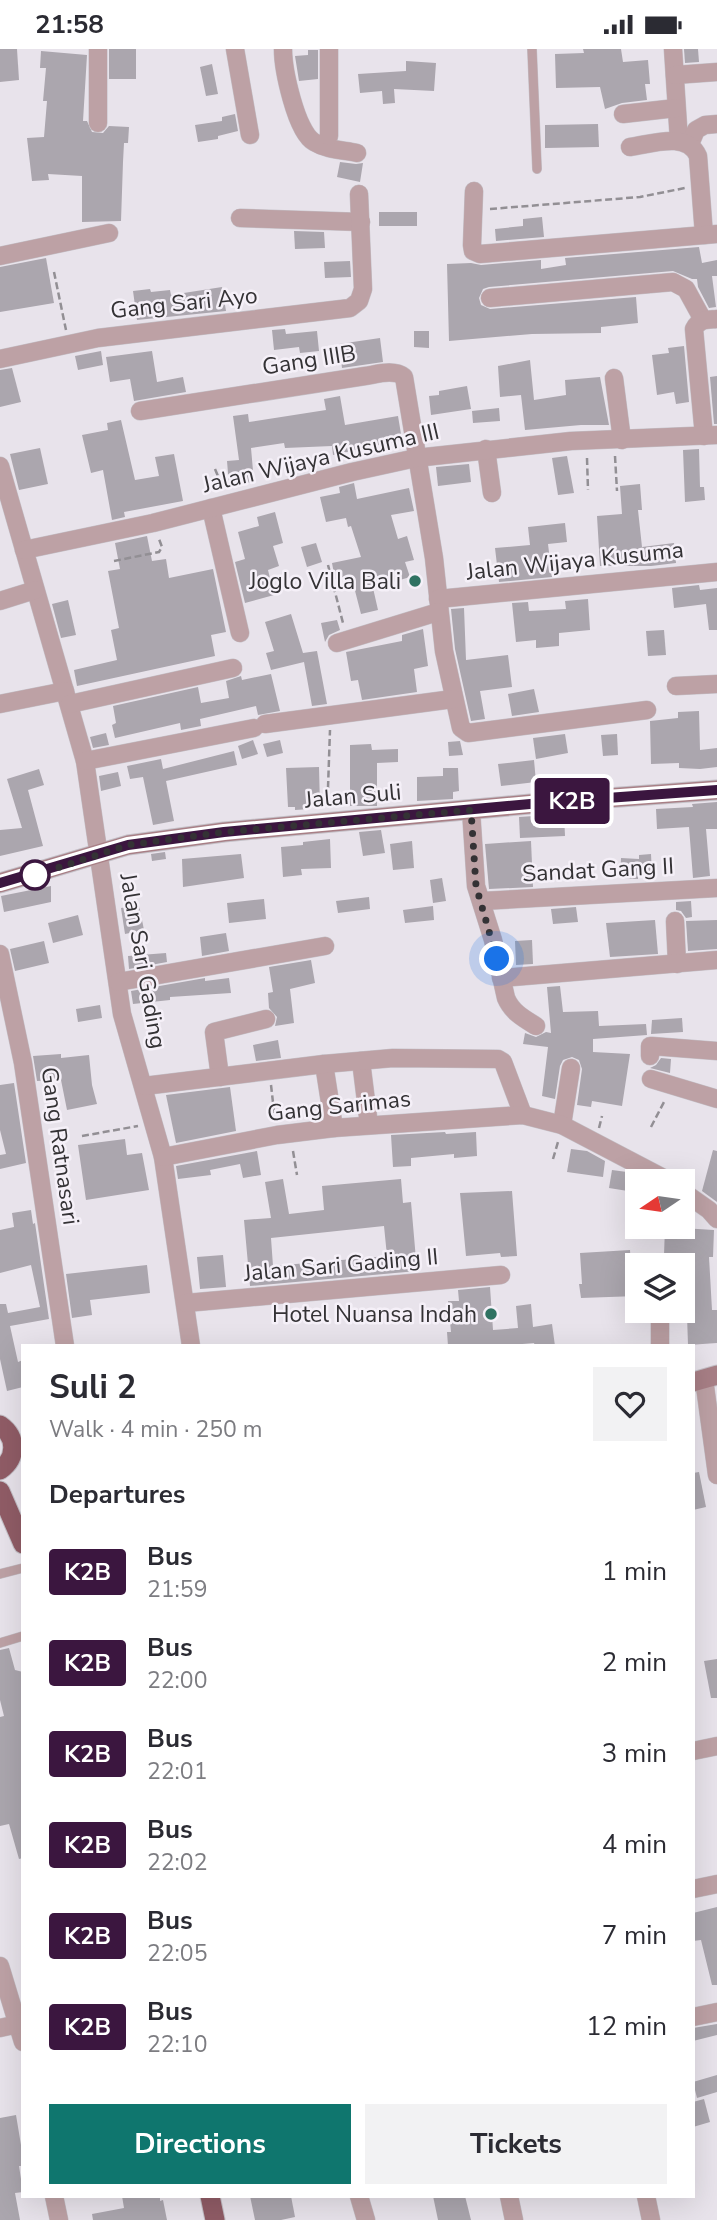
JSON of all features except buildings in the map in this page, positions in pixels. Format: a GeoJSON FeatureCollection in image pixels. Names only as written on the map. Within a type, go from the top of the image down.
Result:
{"type":"FeatureCollection","features":[{"type":"Feature","properties":{"kind":"highway"},"geometry":{"type":"LineString","coordinates":[[0,1425],[10,1434],[18,1450],[0,1470]]}},
{"type":"Feature","properties":{"kind":"highway"},"geometry":{"type":"LineString","coordinates":[[0,1491],[16,1511],[21,1535]]}},
{"type":"Feature","properties":{"kind":"highway"},"geometry":{"type":"LineString","coordinates":[[210,2198],[215,2220]]}},
{"type":"Feature","properties":{"kind":"main road","name":"Jalan Suli"},"geometry":{"type":"LineString","coordinates":[[0,883],[128,845],[224,832],[717,790]]}},
{"type":"Feature","properties":{"kind":"street"},"geometry":{"type":"LineString","coordinates":[[98,49],[98,123]]}},
{"type":"Feature","properties":{"kind":"street"},"geometry":{"type":"LineString","coordinates":[[235,49],[250,135]]}},
{"type":"Feature","properties":{"kind":"street"},"geometry":{"type":"LineString","coordinates":[[283,49],[292,99],[301,125],[312,141],[331,149],[358,153]]}},
{"type":"Feature","properties":{"kind":"street"},"geometry":{"type":"LineString","coordinates":[[329,49],[329,136]]}},
{"type":"Feature","properties":{"kind":"street"},"geometry":{"type":"LineString","coordinates":[[474,191],[472,245],[473,251],[480,254],[711,235],[700,185],[698,156],[685,142],[676,108],[673,49]]}},
{"type":"Feature","properties":{"kind":"street"},"geometry":{"type":"LineString","coordinates":[[676,75],[717,72]]}},
{"type":"Feature","properties":{"kind":"street"},"geometry":{"type":"LineString","coordinates":[[623,114],[676,108]]}},
{"type":"Feature","properties":{"kind":"street"},"geometry":{"type":"LineString","coordinates":[[630,147],[685,142],[696,130],[705,125],[717,124]]}},
{"type":"Feature","properties":{"kind":"street"},"geometry":{"type":"LineString","coordinates":[[240,218],[361,222],[359,194]]}},
{"type":"Feature","properties":{"kind":"street","name":"Gang Sari Ayo"},"geometry":{"type":"LineString","coordinates":[[0,359],[119,335],[350,308],[359,301],[363,289],[361,222]]}},
{"type":"Feature","properties":{"kind":"street"},"geometry":{"type":"LineString","coordinates":[[0,256],[109,233]]}},
{"type":"Feature","properties":{"kind":"street"},"geometry":{"type":"LineString","coordinates":[[490,298],[673,282],[686,289],[710,320],[697,323],[693,338],[710,435]]}},
{"type":"Feature","properties":{"kind":"street","name":"Gang IIIB"},"geometry":{"type":"LineString","coordinates":[[139,411],[395,372],[404,377],[416,458]]}},
{"type":"Feature","properties":{"kind":"street"},"geometry":{"type":"LineString","coordinates":[[614,378],[618,440]]}},
{"type":"Feature","properties":{"kind":"street","name":"Jalan Wijaya Kusuma III"},"geometry":{"type":"LineString","coordinates":[[24,550],[153,523],[416,458],[587,441],[710,435]]}},
{"type":"Feature","properties":{"kind":"street"},"geometry":{"type":"LineString","coordinates":[[486,449],[492,493]]}},
{"type":"Feature","properties":{"kind":"street"},"geometry":{"type":"LineString","coordinates":[[416,458],[453,699],[461,727],[468,733],[647,710]]}},
{"type":"Feature","properties":{"kind":"street","name":"Jalan Sari Gading"},"geometry":{"type":"LineString","coordinates":[[0,466],[85,761],[128,1038],[163,1157],[191,1344]]}},
{"type":"Feature","properties":{"kind":"street"},"geometry":{"type":"LineString","coordinates":[[211,508],[240,633]]}},
{"type":"Feature","properties":{"kind":"street","name":"Jalan Wijaya Kusuma"},"geometry":{"type":"LineString","coordinates":[[342,641],[438,605],[717,572]]}},
{"type":"Feature","properties":{"kind":"street"},"geometry":{"type":"LineString","coordinates":[[0,601],[35,590]]}},
{"type":"Feature","properties":{"kind":"street"},"geometry":{"type":"LineString","coordinates":[[0,704],[68,698],[233,667]]}},
{"type":"Feature","properties":{"kind":"street"},"geometry":{"type":"LineString","coordinates":[[676,686],[717,684]]}},
{"type":"Feature","properties":{"kind":"street"},"geometry":{"type":"LineString","coordinates":[[85,761],[259,726],[453,699]]}},
{"type":"Feature","properties":{"kind":"street"},"geometry":{"type":"LineString","coordinates":[[471,810],[476,886],[501,978],[510,1007],[536,1026]]}},
{"type":"Feature","properties":{"kind":"street","name":"Sandat Gang II"},"geometry":{"type":"LineString","coordinates":[[482,901],[717,888]]}},
{"type":"Feature","properties":{"kind":"street"},"geometry":{"type":"LineString","coordinates":[[675,921],[677,964]]}},
{"type":"Feature","properties":{"kind":"street"},"geometry":{"type":"LineString","coordinates":[[118,982],[326,946]]}},
{"type":"Feature","properties":{"kind":"street","name":"Gang Ratnasari"},"geometry":{"type":"LineString","coordinates":[[0,954],[23,1063],[65,1344]]}},
{"type":"Feature","properties":{"kind":"street"},"geometry":{"type":"LineString","coordinates":[[501,978],[717,960]]}},
{"type":"Feature","properties":{"kind":"street"},"geometry":{"type":"LineString","coordinates":[[220,1077],[214,1032],[266,1019]]}},
{"type":"Feature","properties":{"kind":"street"},"geometry":{"type":"LineString","coordinates":[[650,1056],[650,1046],[717,1051]]}},
{"type":"Feature","properties":{"kind":"street"},"geometry":{"type":"LineString","coordinates":[[144,1086],[393,1058],[498,1059],[503,1062],[523,1115]]}},
{"type":"Feature","properties":{"kind":"street"},"geometry":{"type":"LineString","coordinates":[[361,1061],[369,1125]]}},
{"type":"Feature","properties":{"kind":"street"},"geometry":{"type":"LineString","coordinates":[[324,1064],[334,1128]]}},
{"type":"Feature","properties":{"kind":"street"},"geometry":{"type":"LineString","coordinates":[[562,1125],[571,1068]]}},
{"type":"Feature","properties":{"kind":"street"},"geometry":{"type":"LineString","coordinates":[[651,1079],[717,1099]]}},
{"type":"Feature","properties":{"kind":"street","name":"Gang Sarimas"},"geometry":{"type":"LineString","coordinates":[[163,1157],[284,1134],[334,1128],[523,1115],[562,1125],[646,1169]]}},
{"type":"Feature","properties":{"kind":"street"},"geometry":{"type":"LineString","coordinates":[[695,1200],[717,1219]]}},
{"type":"Feature","properties":{"kind":"street","name":"Jalan Sari Gading II"},"geometry":{"type":"LineString","coordinates":[[186,1304],[501,1275]]}},
{"type":"Feature","properties":{"kind":"street"},"geometry":{"type":"LineString","coordinates":[[660,1323],[660,1344]]}},
{"type":"Feature","properties":{"kind":"street"},"geometry":{"type":"LineString","coordinates":[[705,1379],[717,1475]]}},
{"type":"Feature","properties":{"kind":"street"},"geometry":{"type":"LineString","coordinates":[[695,1751],[717,1746]]}},
{"type":"Feature","properties":{"kind":"street"},"geometry":{"type":"LineString","coordinates":[[695,1889],[717,1884]]}},
{"type":"Feature","properties":{"kind":"street"},"geometry":{"type":"LineString","coordinates":[[0,1966],[21,2023],[0,2028]]}},
{"type":"Feature","properties":{"kind":"street"},"geometry":{"type":"LineString","coordinates":[[695,2017],[717,2012]]}},
{"type":"Feature","properties":{"kind":"street"},"geometry":{"type":"LineString","coordinates":[[54,2198],[59,2220]]}},
{"type":"Feature","properties":{"kind":"street"},"geometry":{"type":"LineString","coordinates":[[360,2198],[366,2220]]}},
{"type":"Feature","properties":{"kind":"street"},"geometry":{"type":"LineString","coordinates":[[509,2198],[514,2220]]}},
{"type":"Feature","properties":{"kind":"street"},"geometry":{"type":"LineString","coordinates":[[646,2198],[651,2220]]}},
{"type":"Feature","properties":{"kind":"lane"},"geometry":{"type":"LineString","coordinates":[[532,49],[537,169]]}},
{"type":"Feature","properties":{"kind":"lane"},"geometry":{"type":"LineString","coordinates":[[0,1574],[21,1569]]}},
{"type":"Feature","properties":{"kind":"lane"},"geometry":{"type":"LineString","coordinates":[[0,1643],[21,1637]]}},
{"type":"Feature","properties":{"kind":"path"},"geometry":{"type":"LineString","coordinates":[[472,210],[640,197],[700,185]]}},
{"type":"Feature","properties":{"kind":"path"},"geometry":{"type":"LineString","coordinates":[[54,272],[68,344]]}},
{"type":"Feature","properties":{"kind":"path"},"geometry":{"type":"LineString","coordinates":[[617,491],[618,440]]}},
{"type":"Feature","properties":{"kind":"path"},"geometry":{"type":"LineString","coordinates":[[587,441],[588,489]]}},
{"type":"Feature","properties":{"kind":"path"},"geometry":{"type":"LineString","coordinates":[[114,561],[162,549],[153,523]]}},
{"type":"Feature","properties":{"kind":"path"},"geometry":{"type":"LineString","coordinates":[[328,565],[342,641]]}},
{"type":"Feature","properties":{"kind":"path"},"geometry":{"type":"LineString","coordinates":[[328,788],[330,716]]}},
{"type":"Feature","properties":{"kind":"path"},"geometry":{"type":"LineString","coordinates":[[269,1071],[297,1175]]}},
{"type":"Feature","properties":{"kind":"path"},"geometry":{"type":"LineString","coordinates":[[651,1127],[672,1086]]}},
{"type":"Feature","properties":{"kind":"path"},"geometry":{"type":"LineString","coordinates":[[82,1136],[155,1123]]}},
{"type":"Feature","properties":{"kind":"bus line","name":"K2B"},"geometry":{"type":"LineString","coordinates":[[0,883],[128,845],[224,832],[717,790]]}},
{"type":"Feature","properties":{"kind":"place","name":"Joglo Villa Bali"},"geometry":{"type":"Point","coordinates":[415,581]}},
{"type":"Feature","properties":{"kind":"place","name":"Hotel Nuansa Indah"},"geometry":{"type":"Point","coordinates":[491,1314]}},
{"type":"Feature","properties":{"kind":"route"},"geometry":{"type":"LineString","coordinates":[[35,875],[128,845],[224,832],[471,810],[476,886],[497,959]]}}]}
